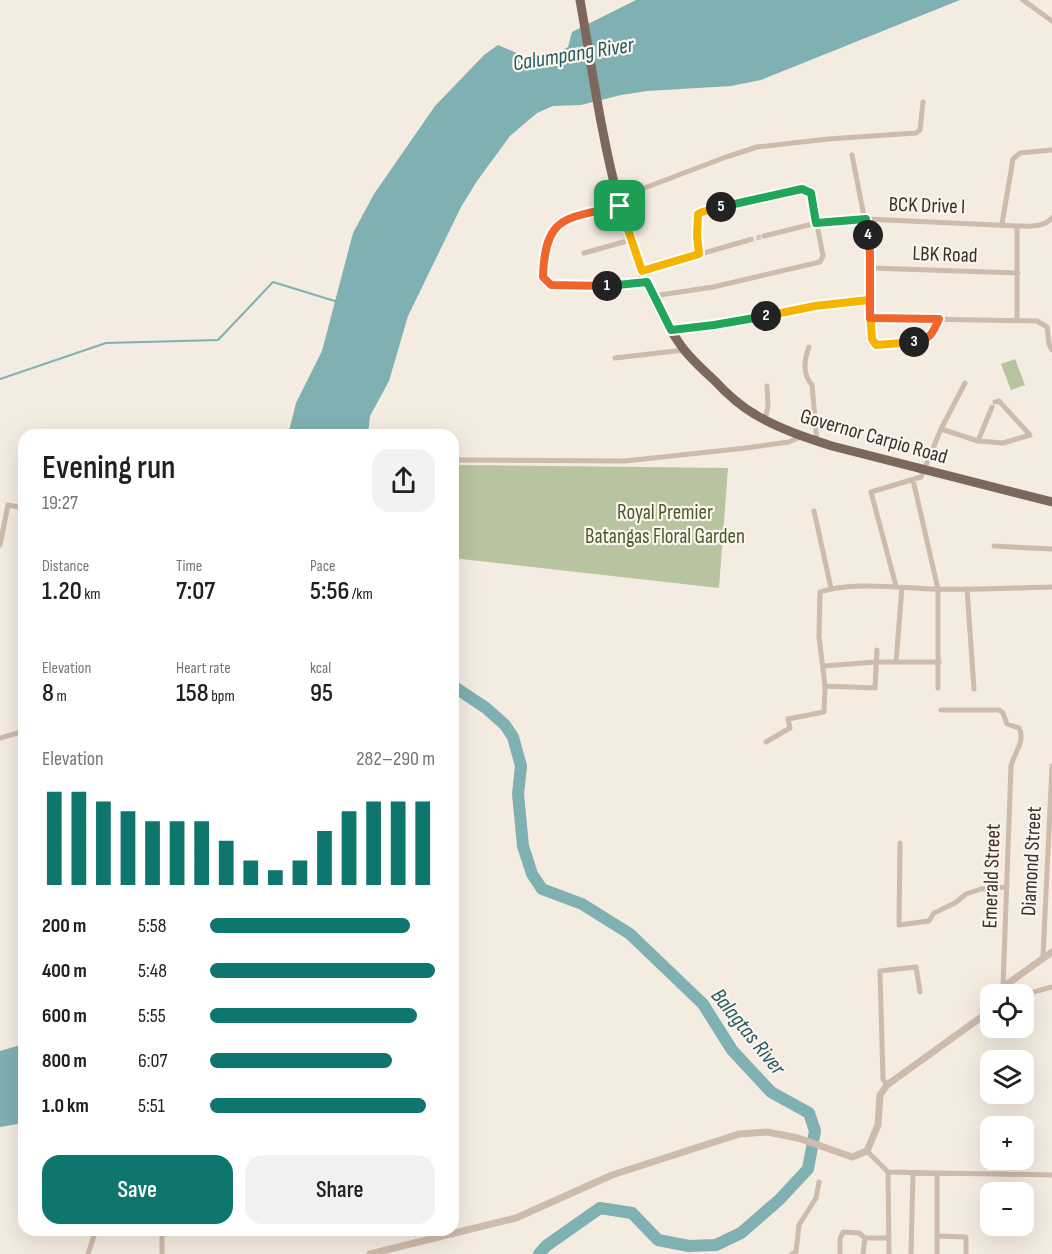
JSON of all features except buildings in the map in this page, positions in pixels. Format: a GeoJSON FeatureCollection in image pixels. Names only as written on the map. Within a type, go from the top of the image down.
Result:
{"type":"FeatureCollection","features":[{"type":"Feature","properties":{"kind":"main road","name":"Governor Carpio Road"},"geometry":{"type":"LineString","coordinates":[[580,1],[619,202],[642,271],[671,330],[684,350],[727,394],[765,420],[802,436],[1052,502]]}},
{"type":"Feature","properties":{"kind":"street"},"geometry":{"type":"LineString","coordinates":[[1023,0],[1052,21]]}},
{"type":"Feature","properties":{"kind":"street"},"geometry":{"type":"LineString","coordinates":[[647,282],[557,286],[546,282],[543,277],[544,258],[552,232],[564,220],[619,202],[726,157],[757,147],[916,133],[920,130],[922,102]]}},
{"type":"Feature","properties":{"kind":"street"},"geometry":{"type":"LineString","coordinates":[[1002,224],[1013,159],[1020,153],[1052,150]]}},
{"type":"Feature","properties":{"kind":"street"},"geometry":{"type":"LineString","coordinates":[[852,155],[866,219],[873,343],[881,346],[928,339],[939,319]]}},
{"type":"Feature","properties":{"kind":"street"},"geometry":{"type":"LineString","coordinates":[[653,296],[816,264],[822,260],[823,256],[811,193],[796,189],[698,214],[699,254]]}},
{"type":"Feature","properties":{"kind":"street","name":"BCK Drive I"},"geometry":{"type":"LineString","coordinates":[[764,236],[816,223],[866,219],[1017,226],[1046,224],[1052,218]]}},
{"type":"Feature","properties":{"kind":"street"},"geometry":{"type":"LineString","coordinates":[[1017,226],[1017,320]]}},
{"type":"Feature","properties":{"kind":"street"},"geometry":{"type":"LineString","coordinates":[[584,253],[631,240]]}},
{"type":"Feature","properties":{"kind":"street"},"geometry":{"type":"LineString","coordinates":[[642,271],[749,240]]}},
{"type":"Feature","properties":{"kind":"street","name":"LBK Road"},"geometry":{"type":"LineString","coordinates":[[870,268],[1018,273]]}},
{"type":"Feature","properties":{"kind":"street"},"geometry":{"type":"LineString","coordinates":[[671,330],[714,325],[815,306],[869,300]]}},
{"type":"Feature","properties":{"kind":"street"},"geometry":{"type":"LineString","coordinates":[[870,318],[1017,320],[1042,323],[1047,327],[1052,350]]}},
{"type":"Feature","properties":{"kind":"street"},"geometry":{"type":"LineString","coordinates":[[809,347],[804,361],[807,380],[812,385],[817,441]]}},
{"type":"Feature","properties":{"kind":"street"},"geometry":{"type":"LineString","coordinates":[[615,358],[684,350]]}},
{"type":"Feature","properties":{"kind":"street"},"geometry":{"type":"LineString","coordinates":[[896,662],[899,586],[871,492],[921,477],[941,429],[965,383]]}},
{"type":"Feature","properties":{"kind":"street"},"geometry":{"type":"LineString","coordinates":[[765,420],[768,406],[767,386]]}},
{"type":"Feature","properties":{"kind":"street"},"geometry":{"type":"LineString","coordinates":[[941,429],[978,441],[1003,443],[1030,435],[999,401],[994,404],[982,427],[978,441]]}},
{"type":"Feature","properties":{"kind":"street"},"geometry":{"type":"LineString","coordinates":[[459,460],[625,461],[789,442],[802,436]]}},
{"type":"Feature","properties":{"kind":"street"},"geometry":{"type":"LineString","coordinates":[[913,480],[938,589],[938,688]]}},
{"type":"Feature","properties":{"kind":"street"},"geometry":{"type":"LineString","coordinates":[[0,545],[8,505],[18,507]]}},
{"type":"Feature","properties":{"kind":"street"},"geometry":{"type":"LineString","coordinates":[[814,511],[831,588]]}},
{"type":"Feature","properties":{"kind":"street"},"geometry":{"type":"LineString","coordinates":[[994,546],[1052,549]]}},
{"type":"Feature","properties":{"kind":"street"},"geometry":{"type":"LineString","coordinates":[[766,741],[790,728],[788,719],[824,712],[824,666],[819,638],[820,592],[831,588],[899,586],[938,589],[1052,587]]}},
{"type":"Feature","properties":{"kind":"street"},"geometry":{"type":"LineString","coordinates":[[967,589],[974,689]]}},
{"type":"Feature","properties":{"kind":"street"},"geometry":{"type":"LineString","coordinates":[[825,686],[875,688],[877,650]]}},
{"type":"Feature","properties":{"kind":"street"},"geometry":{"type":"LineString","coordinates":[[824,666],[875,662],[939,662]]}},
{"type":"Feature","properties":{"kind":"street","name":"Emerald Street"},"geometry":{"type":"LineString","coordinates":[[941,710],[1002,712],[1005,722],[1019,728],[1022,733],[1022,740],[1013,756],[1011,766],[1003,984]]}},
{"type":"Feature","properties":{"kind":"street"},"geometry":{"type":"LineString","coordinates":[[0,738],[18,733]]}},
{"type":"Feature","properties":{"kind":"street","name":"Diamond Street"},"geometry":{"type":"LineString","coordinates":[[1043,957],[1052,766]]}},
{"type":"Feature","properties":{"kind":"street"},"geometry":{"type":"LineString","coordinates":[[900,843],[899,925],[929,921],[934,913],[955,903],[966,894],[981,889],[1007,887]]}},
{"type":"Feature","properties":{"kind":"street"},"geometry":{"type":"LineString","coordinates":[[1007,984],[1052,952]]}},
{"type":"Feature","properties":{"kind":"street"},"geometry":{"type":"LineString","coordinates":[[887,1084],[883,1079],[880,971],[916,967],[920,992]]}},
{"type":"Feature","properties":{"kind":"street"},"geometry":{"type":"LineString","coordinates":[[1034,992],[1052,987]]}},
{"type":"Feature","properties":{"kind":"street"},"geometry":{"type":"LineString","coordinates":[[459,1232],[516,1218],[612,1175],[739,1134],[767,1132],[798,1138],[852,1157],[867,1151],[878,1125],[880,1095],[887,1084],[980,1018]]}},
{"type":"Feature","properties":{"kind":"street"},"geometry":{"type":"LineString","coordinates":[[867,1151],[888,1172],[1052,1175]]}},
{"type":"Feature","properties":{"kind":"street"},"geometry":{"type":"LineString","coordinates":[[888,1172],[889,1254]]}},
{"type":"Feature","properties":{"kind":"street"},"geometry":{"type":"LineString","coordinates":[[911,1254],[914,1173]]}},
{"type":"Feature","properties":{"kind":"street"},"geometry":{"type":"LineString","coordinates":[[937,1173],[937,1254]]}},
{"type":"Feature","properties":{"kind":"street"},"geometry":{"type":"LineString","coordinates":[[792,1254],[796,1252],[799,1225],[816,1198],[819,1182]]}},
{"type":"Feature","properties":{"kind":"street"},"geometry":{"type":"LineString","coordinates":[[840,1254],[840,1239],[843,1232],[859,1233],[865,1238],[890,1238]]}},
{"type":"Feature","properties":{"kind":"street"},"geometry":{"type":"LineString","coordinates":[[88,1254],[94,1236]]}},
{"type":"Feature","properties":{"kind":"street"},"geometry":{"type":"LineString","coordinates":[[162,1236],[162,1254]]}},
{"type":"Feature","properties":{"kind":"street"},"geometry":{"type":"LineString","coordinates":[[370,1254],[443,1236]]}},
{"type":"Feature","properties":{"kind":"street"},"geometry":{"type":"LineString","coordinates":[[937,1236],[966,1237],[966,1254]]}},
{"type":"Feature","properties":{"kind":"street"},"geometry":{"type":"LineString","coordinates":[[863,1254],[865,1238]]}},
{"type":"Feature","properties":{"kind":"green space"},"geometry":{"type":"Polygon","coordinates":[[[1015,359],[1025,385],[1011,390],[1001,364],[1015,359]]]}},
{"type":"Feature","properties":{"kind":"green space","name":"Royal Premier Batangas Floral Garden"},"geometry":{"type":"Polygon","coordinates":[[[459,465],[728,468],[719,588],[459,559],[459,465]]]}},
{"type":"Feature","properties":{"kind":"water","name":"Calumpang River"},"geometry":{"type":"Polygon","coordinates":[[[636,0],[960,0],[761,80],[731,86],[647,91],[581,105],[553,106],[537,113],[510,136],[461,207],[408,316],[389,381],[370,416],[369,429],[290,429],[296,403],[322,351],[353,233],[374,194],[435,106],[484,55],[498,45],[535,61],[554,55],[568,47],[572,32],[636,0]]]}},
{"type":"Feature","properties":{"kind":"water"},"geometry":{"type":"Polygon","coordinates":[[[18,1046],[18,1124],[0,1127],[0,1051],[18,1046]]]}},
{"type":"Feature","properties":{"kind":"waterway"},"geometry":{"type":"LineString","coordinates":[[0,379],[106,343],[218,340],[273,282],[338,302]]}},
{"type":"Feature","properties":{"kind":"waterway","name":"Balagtas River"},"geometry":{"type":"LineString","coordinates":[[459,690],[486,708],[505,725],[513,737],[521,766],[518,794],[523,846],[532,874],[542,889],[582,904],[630,934],[703,1004],[732,1050],[771,1092],[809,1113],[815,1131],[808,1169],[779,1200],[741,1233],[716,1245],[689,1246],[658,1240],[632,1213],[600,1208],[546,1246],[539,1254]]}},
{"type":"Feature","properties":{"kind":"tunnel"},"geometry":{"type":"LineString","coordinates":[[749,240],[764,236]]}},
{"type":"Feature","properties":{"kind":"route"},"geometry":{"type":"LineString","coordinates":[[620,206],[564,220],[557,225],[548,242],[544,258],[543,277],[546,282],[557,286],[583,287],[647,282],[671,330],[714,325],[815,306],[869,300],[870,318],[873,343],[881,346],[928,339],[939,319],[870,318],[870,253],[866,219],[816,223],[811,193],[806,190],[796,189],[702,212],[697,217],[699,254],[642,271],[620,206]]}}]}
